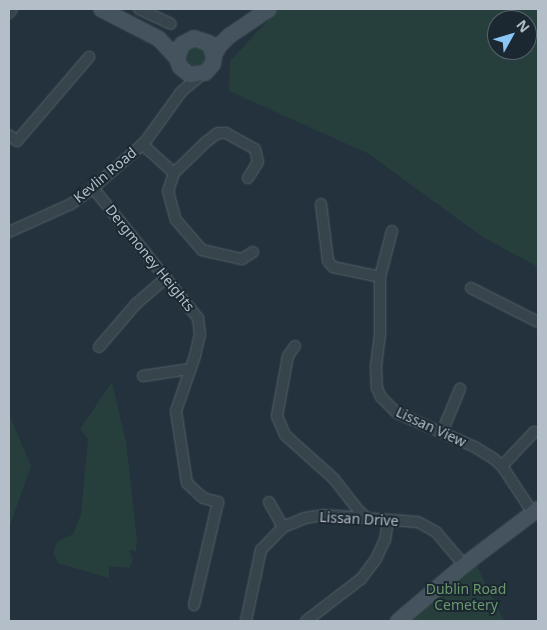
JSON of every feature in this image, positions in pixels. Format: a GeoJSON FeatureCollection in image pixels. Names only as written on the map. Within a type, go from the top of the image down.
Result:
{"type":"FeatureCollection","features":[{"type":"Feature","properties":{"kind":"street"},"geometry":{"type":"LineString","coordinates":[[9,13],[12,9]]}},
{"type":"Feature","properties":{"kind":"street"},"geometry":{"type":"LineString","coordinates":[[101,9],[159,39],[177,58],[184,72],[200,76],[210,69],[219,46],[229,36],[269,9]]}},
{"type":"Feature","properties":{"kind":"street"},"geometry":{"type":"LineString","coordinates":[[139,9],[171,24]]}},
{"type":"Feature","properties":{"kind":"street"},"geometry":{"type":"LineString","coordinates":[[159,39],[185,41],[194,38],[204,40],[229,36]]}},
{"type":"Feature","properties":{"kind":"street"},"geometry":{"type":"LineString","coordinates":[[204,40],[213,48],[214,55]]}},
{"type":"Feature","properties":{"kind":"street"},"geometry":{"type":"LineString","coordinates":[[177,58],[179,47],[185,41]]}},
{"type":"Feature","properties":{"kind":"street"},"geometry":{"type":"LineString","coordinates":[[9,135],[17,141],[89,57]]}},
{"type":"Feature","properties":{"kind":"street","name":"Kevlin Road"},"geometry":{"type":"LineString","coordinates":[[181,92],[184,72]]}},
{"type":"Feature","properties":{"kind":"street","name":"Kevlin Road"},"geometry":{"type":"LineString","coordinates":[[9,232],[71,204],[94,188],[142,144],[181,92],[200,76]]}},
{"type":"Feature","properties":{"kind":"street"},"geometry":{"type":"LineString","coordinates":[[248,178],[258,162],[255,149],[226,133],[218,133],[174,173],[168,191],[176,220],[202,250],[242,259],[253,252]]}},
{"type":"Feature","properties":{"kind":"street"},"geometry":{"type":"LineString","coordinates":[[142,144],[174,173]]}},
{"type":"Feature","properties":{"kind":"street","name":"Dergmoney Heights"},"geometry":{"type":"LineString","coordinates":[[94,188],[198,318],[200,334],[176,411],[187,483],[203,498],[218,502],[194,605]]}},
{"type":"Feature","properties":{"kind":"street"},"geometry":{"type":"LineString","coordinates":[[321,204],[328,261],[333,267],[380,277]]}},
{"type":"Feature","properties":{"kind":"street","name":"Lissan View"},"geometry":{"type":"LineString","coordinates":[[392,231],[380,277],[380,326],[376,365],[377,388],[381,397],[396,413],[475,447],[502,466],[536,511]]}},
{"type":"Feature","properties":{"kind":"street"},"geometry":{"type":"LineString","coordinates":[[99,346],[136,304],[166,278]]}},
{"type":"Feature","properties":{"kind":"street"},"geometry":{"type":"LineString","coordinates":[[471,288],[538,322]]}},
{"type":"Feature","properties":{"kind":"street"},"geometry":{"type":"LineString","coordinates":[[295,346],[288,356],[277,416],[285,436],[334,478],[366,518]]}},
{"type":"Feature","properties":{"kind":"street"},"geometry":{"type":"LineString","coordinates":[[143,376],[190,369]]}},
{"type":"Feature","properties":{"kind":"street"},"geometry":{"type":"LineString","coordinates":[[442,432],[460,389]]}},
{"type":"Feature","properties":{"kind":"street"},"geometry":{"type":"LineString","coordinates":[[502,466],[534,432]]}},
{"type":"Feature","properties":{"kind":"street"},"geometry":{"type":"LineString","coordinates":[[269,502],[283,527]]}},
{"type":"Feature","properties":{"kind":"street"},"geometry":{"type":"LineString","coordinates":[[398,621],[464,565],[536,511]]}},
{"type":"Feature","properties":{"kind":"street","name":"Lissan Drive"},"geometry":{"type":"LineString","coordinates":[[246,621],[261,550],[283,527],[305,518],[324,515],[418,522],[436,532],[464,565]]}},
{"type":"Feature","properties":{"kind":"street"},"geometry":{"type":"LineString","coordinates":[[306,621],[361,579],[376,559],[385,540],[388,520]]}},
{"type":"Feature","properties":{"kind":"green space"},"geometry":{"type":"Polygon","coordinates":[[[279,9],[538,9],[538,267],[481,236],[369,154],[229,91],[230,61],[279,9]]]}},
{"type":"Feature","properties":{"kind":"green space"},"geometry":{"type":"Polygon","coordinates":[[[196,46],[203,49],[206,56],[203,63],[196,66],[189,63],[186,56],[189,49],[196,46]]]}},
{"type":"Feature","properties":{"kind":"green space"},"geometry":{"type":"Polygon","coordinates":[[[112,382],[126,442],[137,540],[136,551],[129,550],[133,559],[130,568],[109,566],[109,578],[58,563],[53,552],[57,542],[73,534],[81,514],[88,439],[80,429],[112,382]]]}},
{"type":"Feature","properties":{"kind":"green space"},"geometry":{"type":"Polygon","coordinates":[[[9,414],[31,466],[9,528],[9,414]]]}},
{"type":"Feature","properties":{"kind":"green space","name":"Dublin Road Cemetery"},"geometry":{"type":"Polygon","coordinates":[[[474,560],[504,621],[405,621],[474,560]]]}}]}
